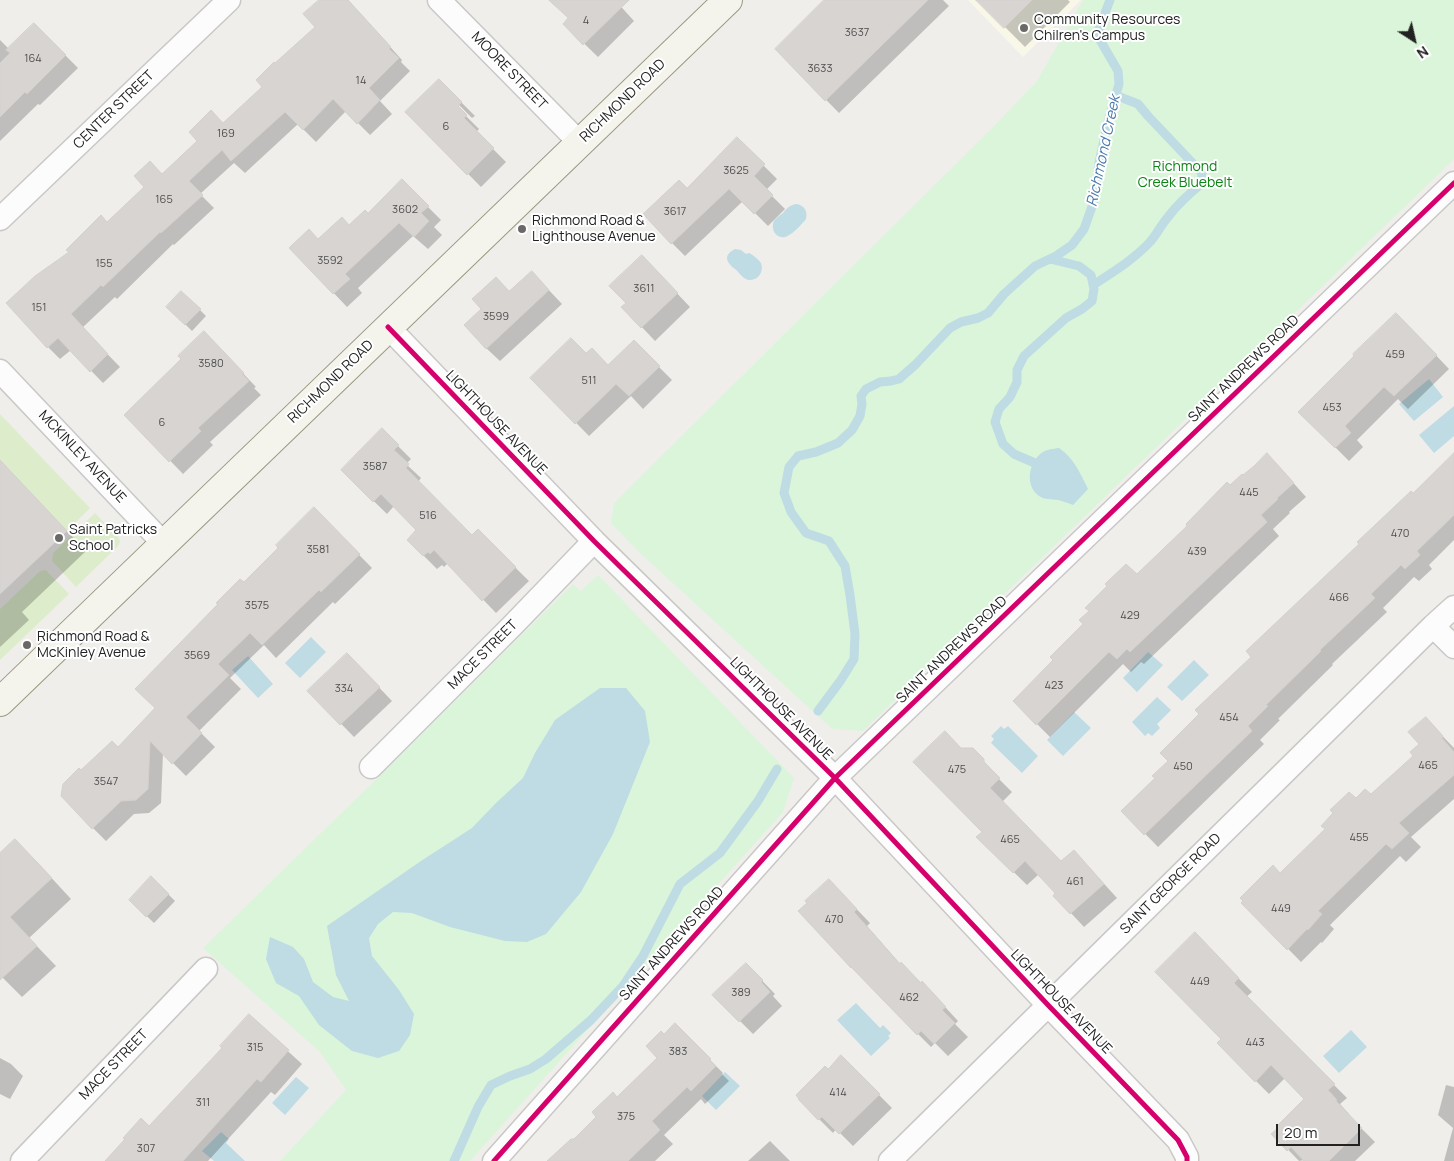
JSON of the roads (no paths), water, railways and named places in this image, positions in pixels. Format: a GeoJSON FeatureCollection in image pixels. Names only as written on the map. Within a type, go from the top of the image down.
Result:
{"type":"FeatureCollection","features":[{"type":"Feature","properties":{"kind":"street","name":"CENTER STREET"},"geometry":{"type":"LineString","coordinates":[[0,219],[228,0]]}},
{"type":"Feature","properties":{"kind":"street","name":"MOORE STREET"},"geometry":{"type":"LineString","coordinates":[[439,0],[579,142]]}},
{"type":"Feature","properties":{"kind":"street","name":"RICHMOND ROAD"},"geometry":{"type":"LineString","coordinates":[[0,702],[728,0]]}},
{"type":"Feature","properties":{"kind":"street","name":"SAINT ANDREWS ROAD"},"geometry":{"type":"LineString","coordinates":[[494,1161],[835,778],[1454,183]]}},
{"type":"Feature","properties":{"kind":"street","name":"LIGHTHOUSE AVENUE"},"geometry":{"type":"LineString","coordinates":[[388,328],[594,541],[835,778],[1048,1005],[1178,1140],[1187,1157],[1187,1161]]}},
{"type":"Feature","properties":{"kind":"street","name":"MCKINLEY AVENUE"},"geometry":{"type":"LineString","coordinates":[[0,370],[164,544]]}},
{"type":"Feature","properties":{"kind":"street","name":"MACE STREET"},"geometry":{"type":"LineString","coordinates":[[371,767],[594,541]]}},
{"type":"Feature","properties":{"kind":"street","name":"SAINT GEORGE ROAD"},"geometry":{"type":"LineString","coordinates":[[890,1161],[1454,607]]}},
{"type":"Feature","properties":{"kind":"street"},"geometry":{"type":"LineString","coordinates":[[1433,626],[1454,647]]}},
{"type":"Feature","properties":{"kind":"street","name":"MACE STREET"},"geometry":{"type":"LineString","coordinates":[[22,1161],[206,969]]}},
{"type":"Feature","properties":{"kind":"water"},"geometry":{"type":"Polygon","coordinates":[[[796,204],[805,209],[806,219],[785,237],[777,235],[773,230],[774,221],[789,207],[796,204]]]}},
{"type":"Feature","properties":{"kind":"water"},"geometry":{"type":"Polygon","coordinates":[[[735,249],[741,250],[746,254],[749,253],[761,263],[762,269],[758,277],[753,280],[745,279],[730,264],[727,256],[735,249]]]}},
{"type":"Feature","properties":{"kind":"water"},"geometry":{"type":"Polygon","coordinates":[[[1429,379],[1443,397],[1414,421],[1399,404],[1429,379]]]}},
{"type":"Feature","properties":{"kind":"water"},"geometry":{"type":"Polygon","coordinates":[[[1454,406],[1454,436],[1434,453],[1419,435],[1454,406]]]}},
{"type":"Feature","properties":{"kind":"water"},"geometry":{"type":"Polygon","coordinates":[[[1059,448],[1073,461],[1088,489],[1073,505],[1060,500],[1041,497],[1031,486],[1030,473],[1034,461],[1043,452],[1059,448]]]}},
{"type":"Feature","properties":{"kind":"water"},"geometry":{"type":"Polygon","coordinates":[[[311,637],[326,652],[300,678],[285,663],[311,637]]]}},
{"type":"Feature","properties":{"kind":"water"},"geometry":{"type":"Polygon","coordinates":[[[1148,652],[1163,665],[1137,692],[1123,678],[1148,652]]]}},
{"type":"Feature","properties":{"kind":"water"},"geometry":{"type":"Polygon","coordinates":[[[248,656],[273,684],[258,698],[232,670],[248,656]]]}},
{"type":"Feature","properties":{"kind":"water"},"geometry":{"type":"Polygon","coordinates":[[[1194,660],[1209,675],[1182,701],[1167,687],[1194,660]]]}},
{"type":"Feature","properties":{"kind":"water"},"geometry":{"type":"Polygon","coordinates":[[[600,688],[626,688],[645,711],[650,742],[613,834],[581,892],[546,934],[527,942],[505,941],[450,927],[412,913],[393,912],[378,924],[369,938],[372,956],[399,990],[414,1014],[410,1035],[399,1051],[378,1058],[352,1051],[319,1025],[299,996],[276,983],[266,959],[270,937],[293,947],[304,959],[313,982],[333,997],[349,1001],[336,975],[327,926],[472,828],[523,778],[535,753],[555,720],[600,688]]]}},
{"type":"Feature","properties":{"kind":"water"},"geometry":{"type":"Polygon","coordinates":[[[1157,697],[1171,710],[1157,724],[1160,728],[1152,736],[1148,733],[1145,736],[1132,722],[1157,697]]]}},
{"type":"Feature","properties":{"kind":"water"},"geometry":{"type":"Polygon","coordinates":[[[1074,712],[1091,728],[1063,756],[1047,740],[1074,712]]]}},
{"type":"Feature","properties":{"kind":"water"},"geometry":{"type":"Polygon","coordinates":[[[1001,726],[1004,729],[1008,726],[1038,756],[1022,773],[991,743],[994,739],[991,736],[1001,726]]]}},
{"type":"Feature","properties":{"kind":"water"},"geometry":{"type":"Polygon","coordinates":[[[856,1003],[880,1028],[883,1025],[891,1033],[888,1036],[890,1038],[871,1056],[837,1020],[856,1003]]]}},
{"type":"Feature","properties":{"kind":"water"},"geometry":{"type":"Polygon","coordinates":[[[1351,1030],[1367,1047],[1339,1073],[1323,1056],[1351,1030]]]}},
{"type":"Feature","properties":{"kind":"water"},"geometry":{"type":"Polygon","coordinates":[[[725,1072],[740,1086],[716,1110],[702,1096],[725,1072]]]}},
{"type":"Feature","properties":{"kind":"water"},"geometry":{"type":"Polygon","coordinates":[[[296,1077],[309,1088],[285,1115],[272,1103],[296,1077]]]}},
{"type":"Feature","properties":{"kind":"water"},"geometry":{"type":"Polygon","coordinates":[[[221,1132],[229,1139],[226,1143],[245,1161],[214,1161],[202,1151],[221,1132]]]}},
{"type":"Feature","properties":{"kind":"waterway","name":"Richmond Creek"},"geometry":{"type":"LineString","coordinates":[[818,711],[854,659],[855,634],[845,566],[829,541],[806,533],[791,512],[784,493],[789,467],[798,456],[816,452],[838,443],[852,430],[860,416],[861,396],[866,389],[880,382],[899,379],[950,328],[961,322],[978,318],[988,313],[1004,294],[1035,266],[1056,256],[1072,245],[1084,229],[1094,201],[1099,163],[1119,84],[1118,71],[1100,40],[1099,29],[1110,0]]}},
{"type":"Feature","properties":{"kind":"waterway"},"geometry":{"type":"LineString","coordinates":[[1093,285],[1137,254],[1152,239],[1175,208],[1201,184],[1202,173],[1138,104],[1115,95]]}},
{"type":"Feature","properties":{"kind":"waterway"},"geometry":{"type":"LineString","coordinates":[[1044,467],[1014,454],[1003,444],[995,422],[999,409],[1010,397],[1017,382],[1017,370],[1024,356],[1066,318],[1092,301],[1094,289],[1091,275],[1079,266],[1050,259]]}},
{"type":"Feature","properties":{"kind":"waterway","name":"Richmond Creek"},"geometry":{"type":"LineString","coordinates":[[454,1161],[478,1107],[491,1085],[530,1069],[546,1059],[591,1020],[623,986],[643,956],[680,884],[720,853],[758,801],[777,769]]}},
{"type":"Feature","properties":{"kind":"place","name":"Community Resources Chilren's Campus"},"geometry":{"type":"Point","coordinates":[1024,28]}},
{"type":"Feature","properties":{"kind":"place","name":"Richmond Road & Lighthouse Avenue"},"geometry":{"type":"Point","coordinates":[522,229]}},
{"type":"Feature","properties":{"kind":"place","name":"Saint Patricks School"},"geometry":{"type":"Point","coordinates":[59,538]}},
{"type":"Feature","properties":{"kind":"place","name":"Richmond Road & McKinley Avenue"},"geometry":{"type":"Point","coordinates":[27,645]}},
{"type":"Feature","properties":{"kind":"park label","name":"Richmond Creek Bluebelt"},"geometry":{"type":"Point","coordinates":[1185,176]}}]}
